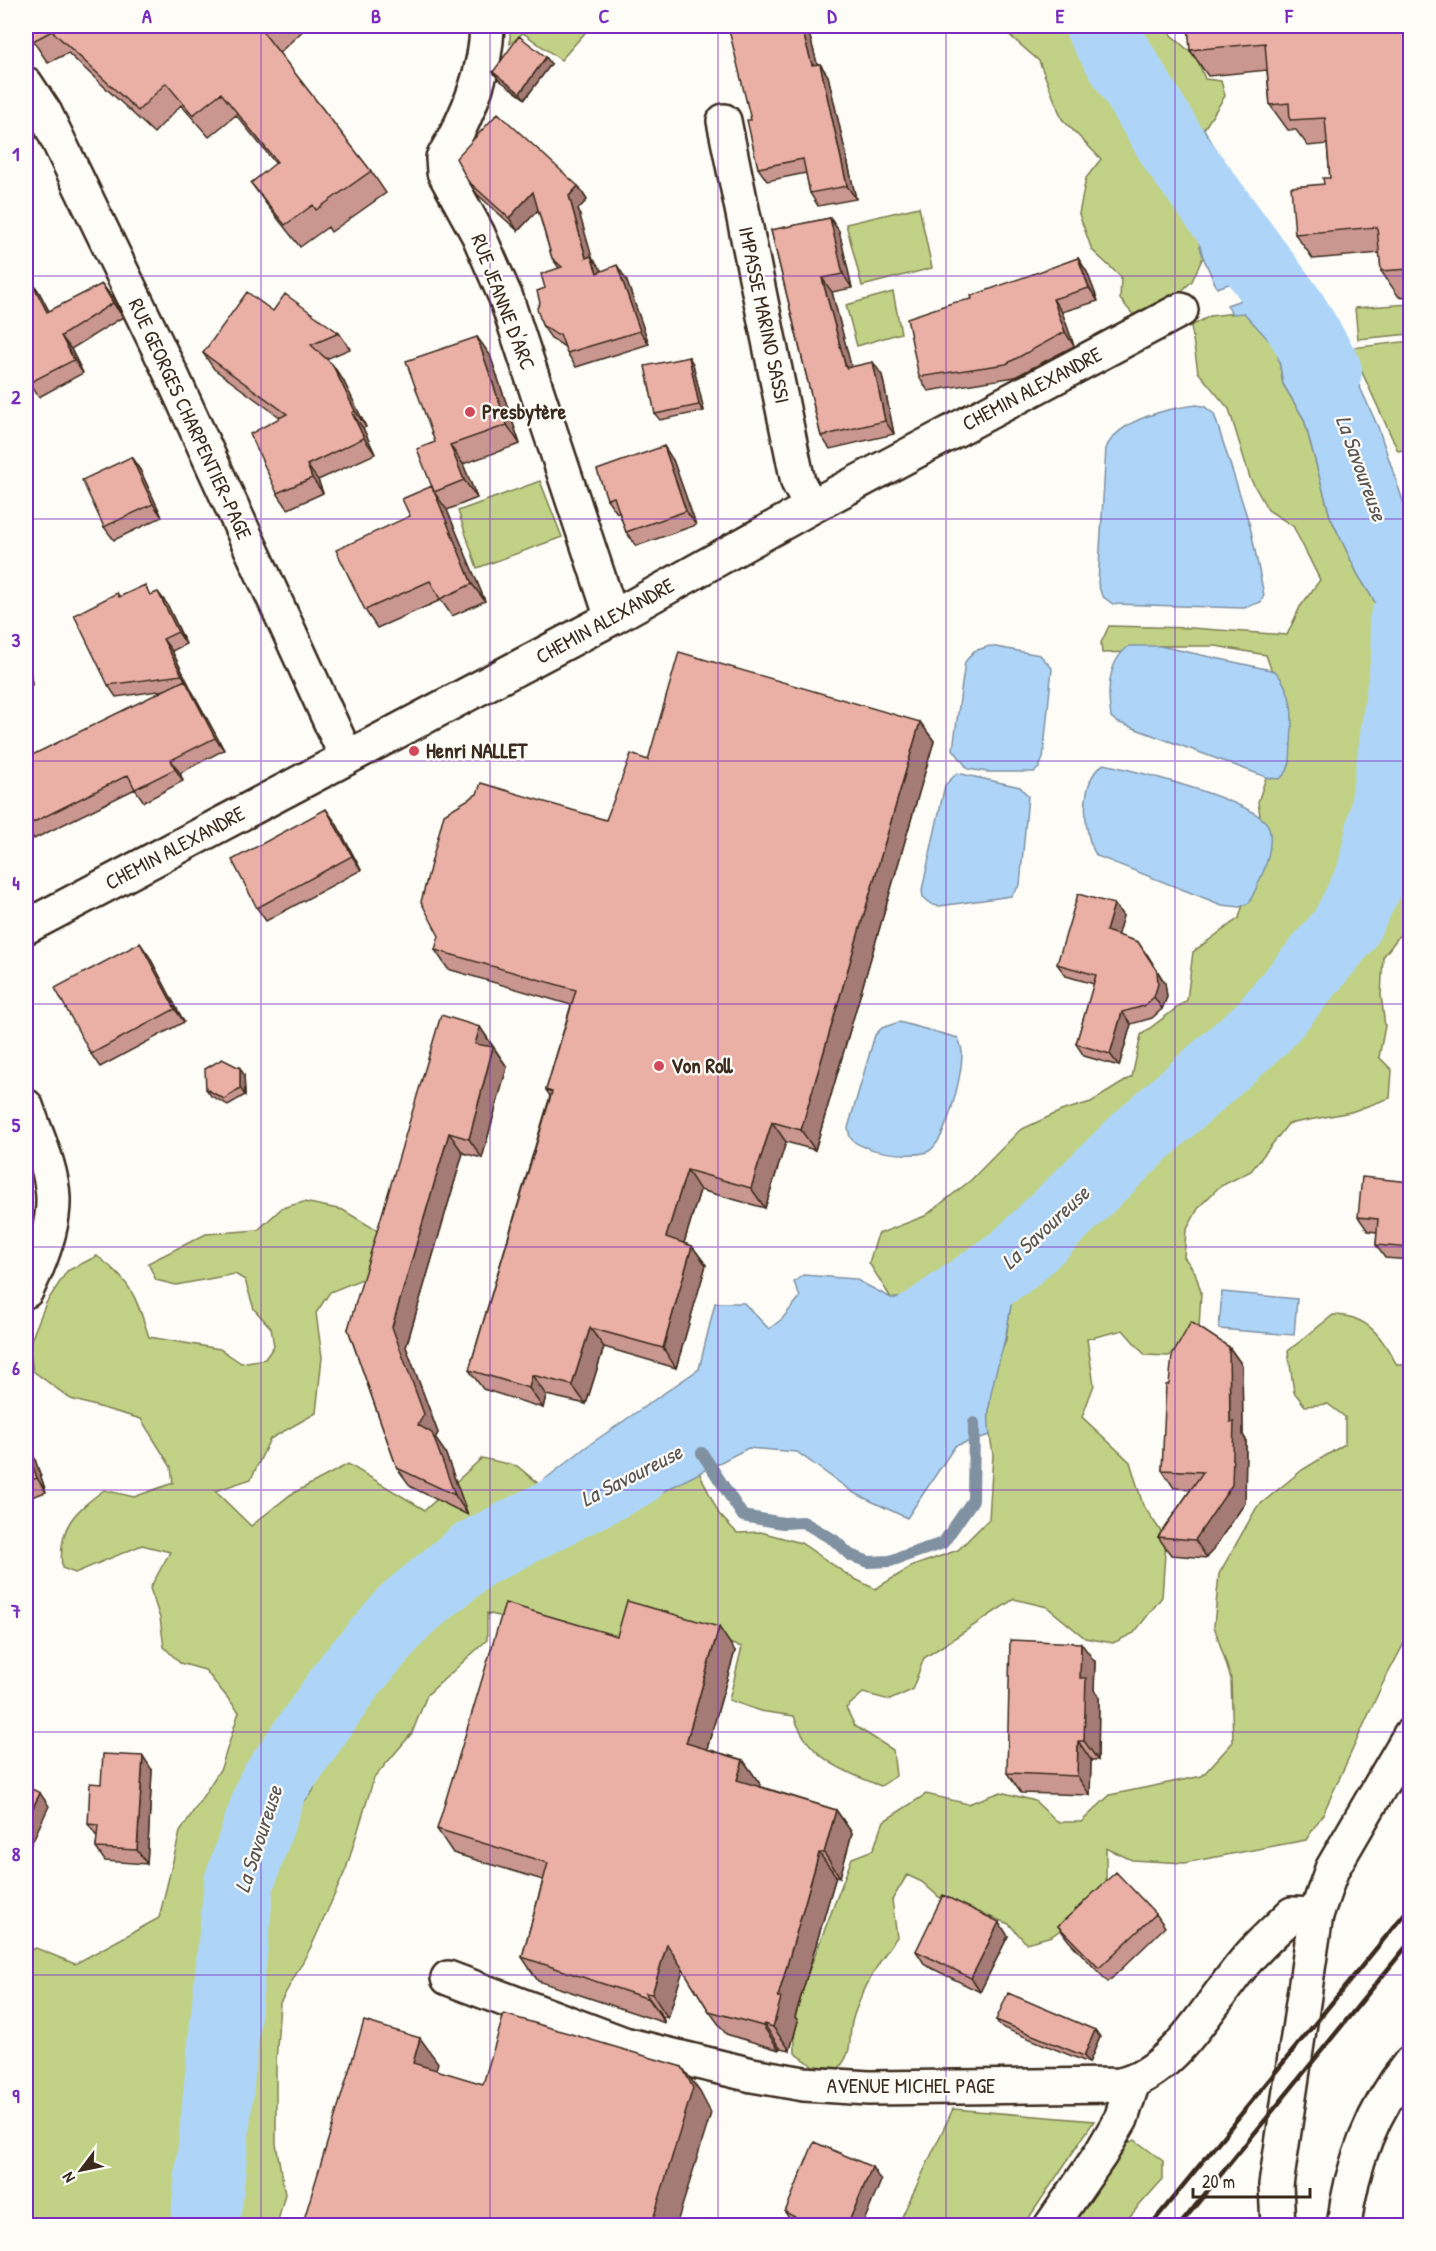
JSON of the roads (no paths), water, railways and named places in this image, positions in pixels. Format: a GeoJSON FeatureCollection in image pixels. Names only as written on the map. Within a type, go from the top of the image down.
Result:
{"type":"FeatureCollection","features":[{"type":"Feature","properties":{"kind":"street","name":"RUE JEANNE D'ARC"},"geometry":{"type":"LineString","coordinates":[[487,26],[487,50],[480,78],[443,158],[444,172],[478,234],[506,298],[612,618]]}},
{"type":"Feature","properties":{"kind":"street","name":"RUE GEORGES CHARPENTIER-PAGE"},"geometry":{"type":"LineString","coordinates":[[26,84],[45,113],[173,378],[347,758]]}},
{"type":"Feature","properties":{"kind":"street","name":"IMPASSE MARINO SASSI"},"geometry":{"type":"LineString","coordinates":[[724,121],[798,482],[811,507]]}},
{"type":"Feature","properties":{"kind":"street","name":"CHEMIN ALEXANDRE"},"geometry":{"type":"LineString","coordinates":[[26,927],[612,618],[811,507],[1181,310]]}},
{"type":"Feature","properties":{"kind":"street"},"geometry":{"type":"LineString","coordinates":[[26,1106],[50,1178],[53,1200],[36,1270],[26,1290]]}},
{"type":"Feature","properties":{"kind":"street"},"geometry":{"type":"LineString","coordinates":[[1262,2226],[1276,2185],[1316,1915],[1332,1869],[1410,1735]]}},
{"type":"Feature","properties":{"kind":"street","name":"AVENUE MICHEL PAGE"},"geometry":{"type":"LineString","coordinates":[[448,1978],[624,2044],[804,2085],[891,2088],[1079,2086],[1133,2082],[1147,2075],[1168,2059],[1249,1957],[1292,1914],[1316,1915]]}},
{"type":"Feature","properties":{"kind":"street"},"geometry":{"type":"LineString","coordinates":[[1344,2226],[1348,2192],[1366,2139],[1380,2107],[1410,2062]]}},
{"type":"Feature","properties":{"kind":"street"},"geometry":{"type":"LineString","coordinates":[[1051,2226],[1100,2156],[1121,2119],[1133,2082]]}},
{"type":"Feature","properties":{"kind":"street"},"geometry":{"type":"LineString","coordinates":[[1276,2185],[1278,2226]]}},
{"type":"Feature","properties":{"kind":"water"},"geometry":{"type":"Polygon","coordinates":[[[1140,99],[1174,128],[1204,129],[1283,265],[1217,288],[1203,257],[1195,226],[1140,134],[1140,99]]]}},
{"type":"Feature","properties":{"kind":"water"},"geometry":{"type":"Polygon","coordinates":[[[1295,281],[1338,339],[1378,427],[1404,504],[1410,537],[1410,726],[1381,711],[1393,685],[1396,649],[1386,631],[1380,610],[1358,575],[1330,516],[1304,419],[1283,384],[1277,349],[1244,313],[1232,314],[1227,305],[1295,281]]]}},
{"type":"Feature","properties":{"kind":"water"},"geometry":{"type":"Polygon","coordinates":[[[1197,405],[1205,407],[1214,414],[1250,526],[1264,595],[1261,602],[1244,608],[1113,604],[1102,596],[1098,584],[1106,448],[1112,438],[1133,422],[1159,412],[1197,405]]]}},
{"type":"Feature","properties":{"kind":"water"},"geometry":{"type":"Polygon","coordinates":[[[990,646],[1040,655],[1052,668],[1043,758],[1039,768],[1034,772],[987,772],[968,769],[953,749],[965,662],[974,651],[990,646]]]}},
{"type":"Feature","properties":{"kind":"water"},"geometry":{"type":"Polygon","coordinates":[[[1129,646],[1160,646],[1275,671],[1283,681],[1291,703],[1290,762],[1287,771],[1280,779],[1269,778],[1117,722],[1111,717],[1110,678],[1116,660],[1129,646]]]}},
{"type":"Feature","properties":{"kind":"water"},"geometry":{"type":"Polygon","coordinates":[[[1104,764],[1221,798],[1261,818],[1269,828],[1270,847],[1265,867],[1249,903],[1240,907],[1222,905],[1097,856],[1088,835],[1086,807],[1090,781],[1104,764]]]}},
{"type":"Feature","properties":{"kind":"water"},"geometry":{"type":"Polygon","coordinates":[[[957,773],[1020,787],[1028,796],[1020,885],[1011,896],[940,906],[933,905],[923,897],[922,890],[945,785],[957,773]]]}},
{"type":"Feature","properties":{"kind":"water"},"geometry":{"type":"Polygon","coordinates":[[[899,1022],[958,1038],[962,1049],[959,1078],[947,1122],[936,1145],[922,1153],[887,1153],[864,1147],[850,1137],[848,1128],[875,1035],[882,1028],[899,1022]]]}},
{"type":"Feature","properties":{"kind":"water"},"geometry":{"type":"Polygon","coordinates":[[[981,1267],[1012,1300],[990,1401],[990,1435],[955,1446],[907,1518],[854,1493],[797,1452],[748,1448],[596,1526],[548,1544],[546,1534],[550,1494],[539,1484],[586,1447],[699,1369],[715,1303],[744,1303],[769,1329],[782,1319],[800,1297],[794,1282],[803,1275],[855,1279],[891,1298],[921,1299],[981,1267]]]}},
{"type":"Feature","properties":{"kind":"water"},"geometry":{"type":"Polygon","coordinates":[[[1222,1292],[1297,1299],[1294,1335],[1219,1329],[1222,1292]]]}},
{"type":"Feature","properties":{"kind":"waterway","name":"La Savoureuse"},"geometry":{"type":"LineString","coordinates":[[1100,26],[1177,154],[1292,311],[1327,371]]}},
{"type":"Feature","properties":{"kind":"waterway","name":"La Savoureuse"},"geometry":{"type":"LineString","coordinates":[[910,1333],[1016,1258],[1142,1135],[1263,1027],[1344,930],[1371,877],[1384,816],[1407,650],[1404,622]]}},
{"type":"Feature","properties":{"kind":"waterway"},"geometry":{"type":"LineString","coordinates":[[702,1453],[743,1516],[783,1523],[803,1522],[834,1540],[850,1555],[869,1562],[890,1561],[943,1543],[973,1500],[974,1423]]}},
{"type":"Feature","properties":{"kind":"waterway","name":"La Savoureuse"},"geometry":{"type":"LineString","coordinates":[[205,2226],[239,1883],[272,1787],[350,1675],[405,1611],[473,1555],[634,1473]]}},
{"type":"Feature","properties":{"kind":"railway"},"geometry":{"type":"LineString","coordinates":[[1150,2226],[1410,1907]]}},
{"type":"Feature","properties":{"kind":"railway"},"geometry":{"type":"LineString","coordinates":[[1179,2226],[1410,1942]]}},
{"type":"Feature","properties":{"kind":"place","name":"Presbytère"},"geometry":{"type":"Point","coordinates":[470,412]}},
{"type":"Feature","properties":{"kind":"place","name":"Henri NALLET"},"geometry":{"type":"Point","coordinates":[414,751]}},
{"type":"Feature","properties":{"kind":"place","name":"Von Roll"},"geometry":{"type":"Point","coordinates":[659,1066]}}]}
